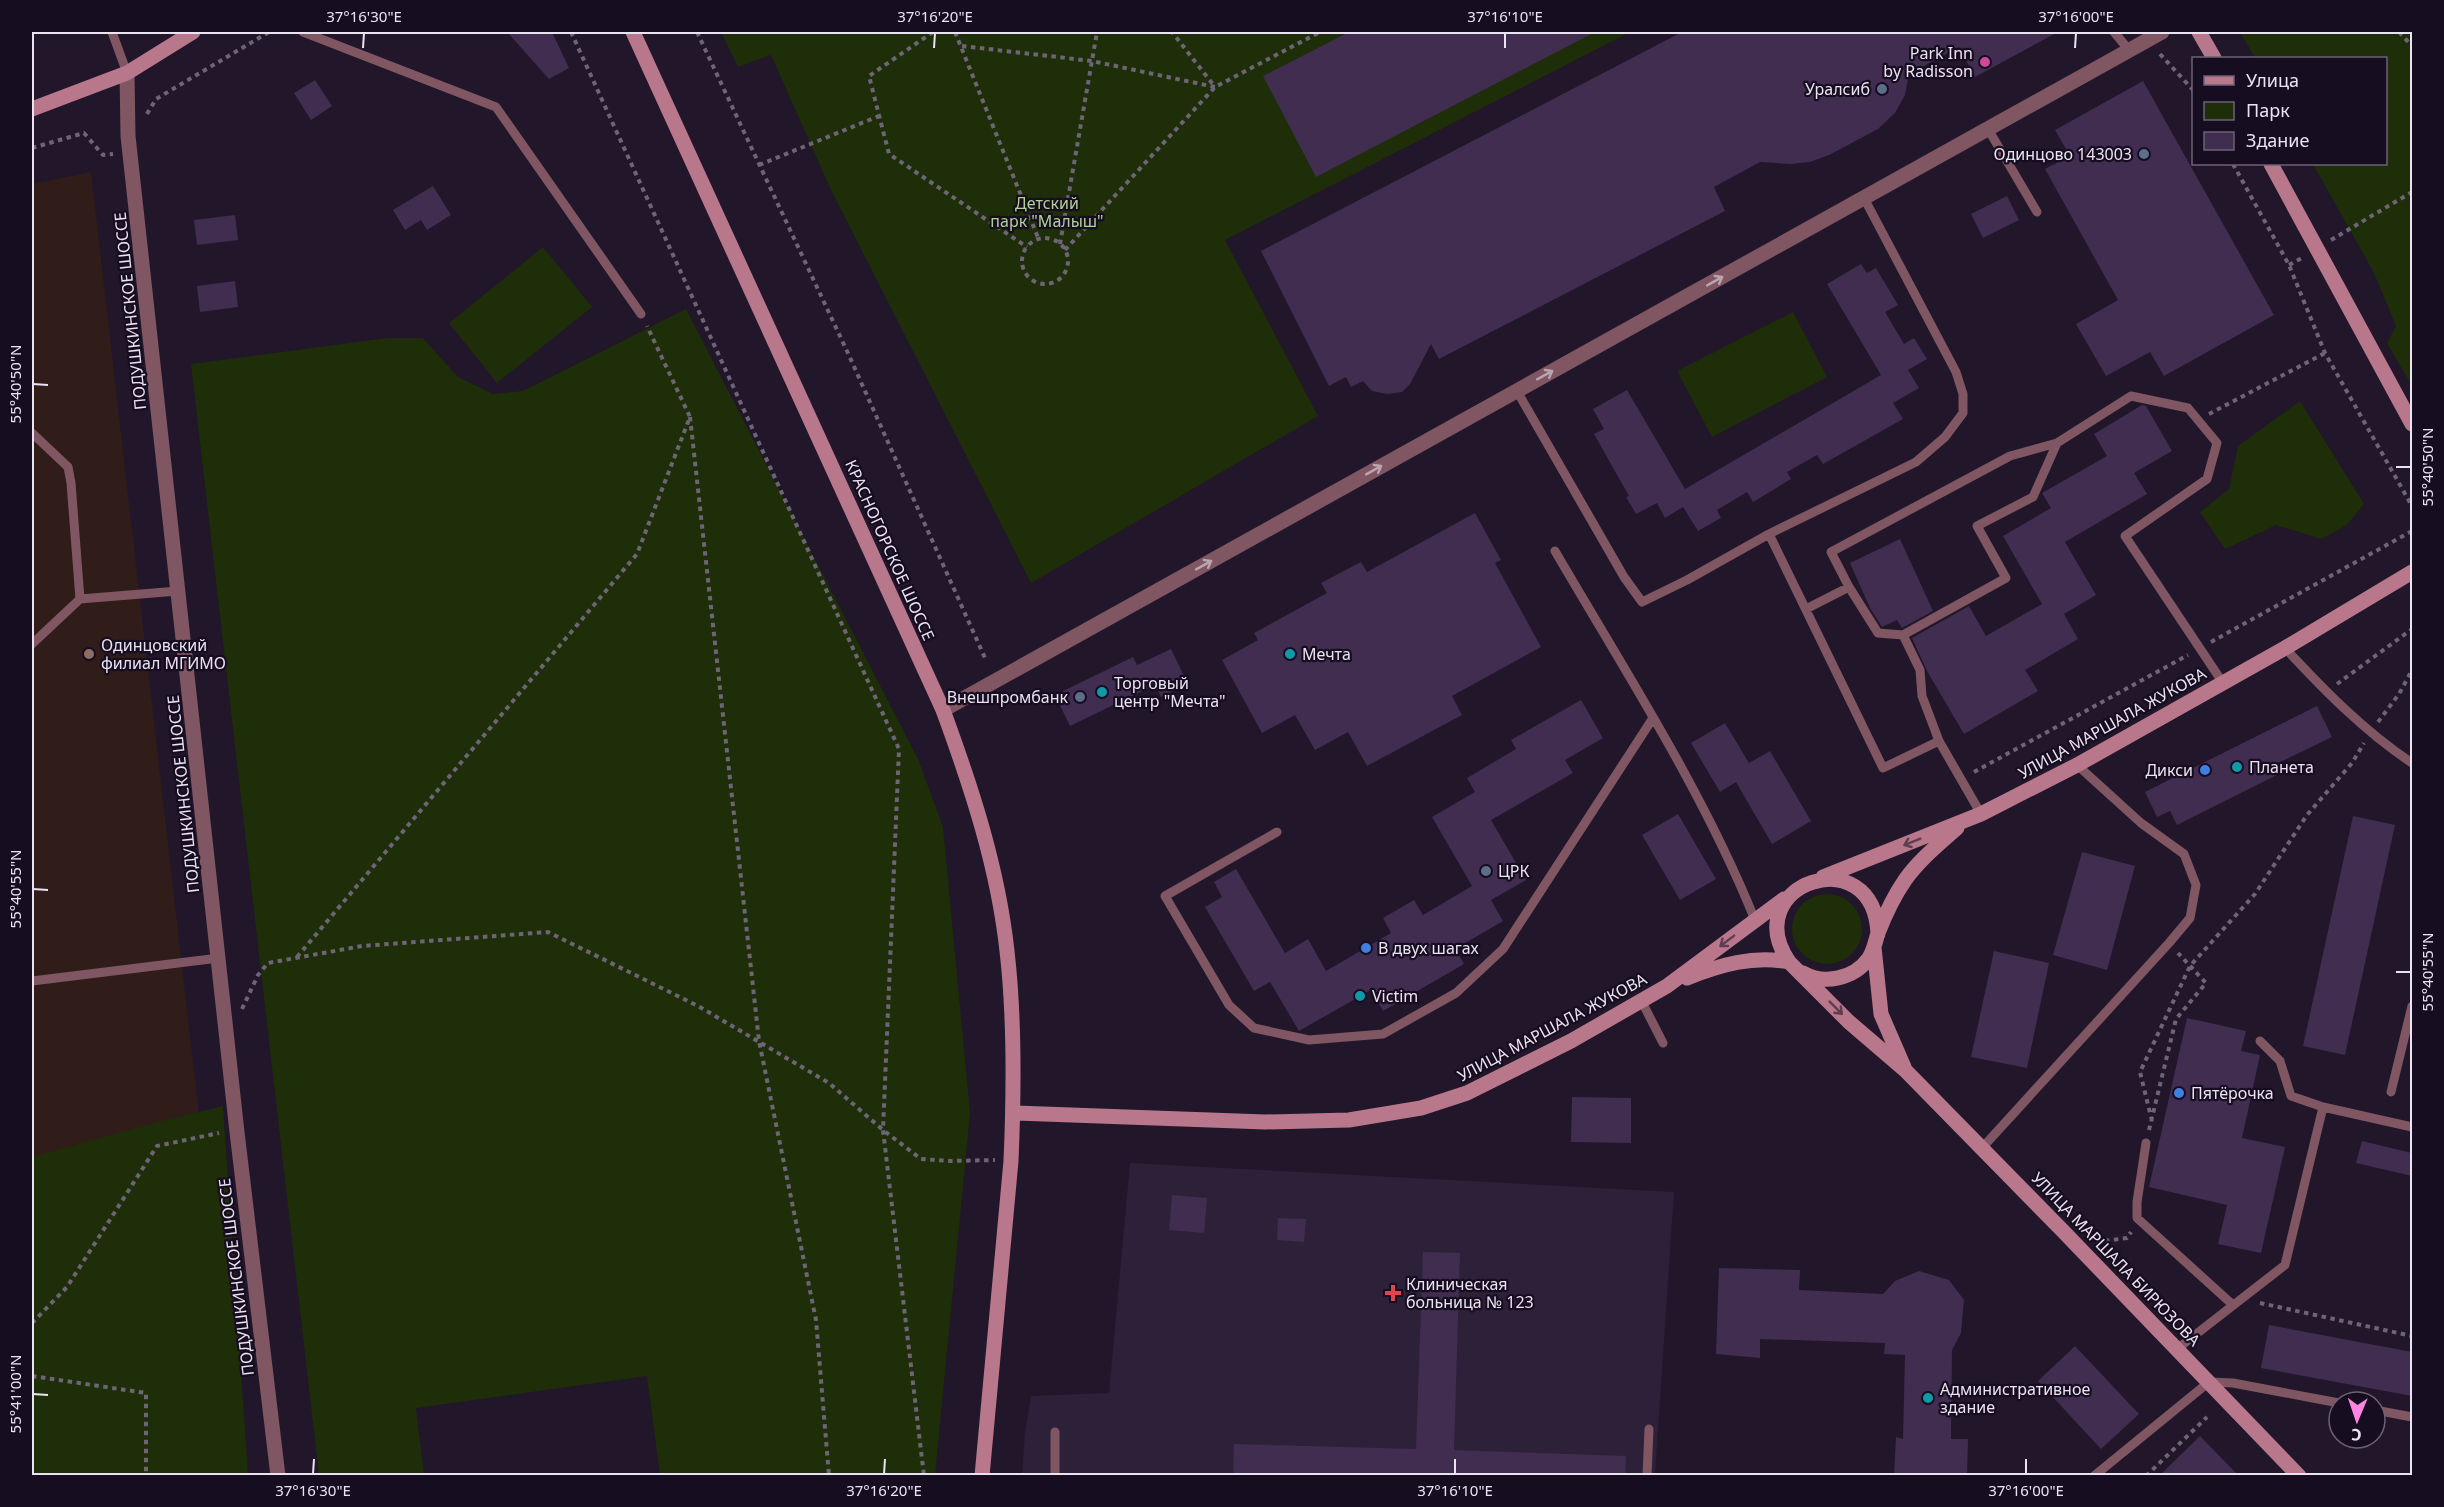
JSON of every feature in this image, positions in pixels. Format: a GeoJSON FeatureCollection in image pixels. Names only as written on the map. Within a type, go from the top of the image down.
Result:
{"type":"FeatureCollection","features":[{"type":"Feature","properties":{"kind":"street"},"geometry":{"type":"LineString","coordinates":[[32,109],[127,73],[193,32]]}},
{"type":"Feature","properties":{"kind":"street","name":"КРАСНОГОРСКОЕ ШОССЕ"},"geometry":{"type":"LineString","coordinates":[[633,32],[943,710],[969,780],[988,848],[1007,952],[1011,1001],[1013,1113],[1011,1161],[982,1476]]}},
{"type":"Feature","properties":{"kind":"street"},"geometry":{"type":"LineString","coordinates":[[943,710],[2162,32]]}},
{"type":"Feature","properties":{"kind":"street"},"geometry":{"type":"LineString","coordinates":[[2199,32],[2213,57]]}},
{"type":"Feature","properties":{"kind":"street","name":"ПОДУШКИНСКОЕ ШОССЕ"},"geometry":{"type":"LineString","coordinates":[[127,73],[130,152],[237,1132],[278,1476]]}},
{"type":"Feature","properties":{"kind":"street"},"geometry":{"type":"LineString","coordinates":[[2272,165],[2412,424]]}},
{"type":"Feature","properties":{"kind":"street","name":"УЛИЦА МАРШАЛА ЖУКОВА"},"geometry":{"type":"LineString","coordinates":[[1815,880],[1981,814],[2077,765],[2285,648],[2412,572]]}},
{"type":"Feature","properties":{"kind":"street"},"geometry":{"type":"LineString","coordinates":[[1905,1070],[1881,1014],[1876,941],[1877,920],[1873,907],[1865,896],[1855,886],[1842,880],[1815,880],[1802,885],[1791,894],[1781,909],[1777,927],[1782,952],[1806,975],[1819,979],[1839,978],[1858,969],[1868,960],[1876,941],[1889,907],[1905,879],[1926,856],[1966,820]]}},
{"type":"Feature","properties":{"kind":"street","name":"УЛИЦА МАРШАЛА ЖУКОВА"},"geometry":{"type":"LineString","coordinates":[[1013,1113],[1264,1122],[1349,1120],[1411,1110],[1467,1093],[1571,1041],[1667,986],[1791,894]]}},
{"type":"Feature","properties":{"kind":"street"},"geometry":{"type":"LineString","coordinates":[[1667,986],[1713,968],[1738,962],[1758,959],[1792,964]]}},
{"type":"Feature","properties":{"kind":"street","name":"УЛИЦА МАРШАЛА БИРЮЗОВА"},"geometry":{"type":"LineString","coordinates":[[1792,964],[1849,1022],[1905,1070],[2299,1476]]}},
{"type":"Feature","properties":{"kind":"lane"},"geometry":{"type":"LineString","coordinates":[[112,32],[127,73]]}},
{"type":"Feature","properties":{"kind":"lane"},"geometry":{"type":"LineString","coordinates":[[303,32],[496,107],[641,314]]}},
{"type":"Feature","properties":{"kind":"lane"},"geometry":{"type":"LineString","coordinates":[[2114,32],[2129,50]]}},
{"type":"Feature","properties":{"kind":"lane"},"geometry":{"type":"LineString","coordinates":[[1988,129],[2037,212]]}},
{"type":"Feature","properties":{"kind":"lane"},"geometry":{"type":"LineString","coordinates":[[1517,391],[1624,577],[1642,602],[1687,580],[1769,534],[1916,462],[1945,437],[1963,413],[1964,394],[1956,372],[1864,198]]}},
{"type":"Feature","properties":{"kind":"lane"},"geometry":{"type":"LineString","coordinates":[[2057,442],[2032,497],[1977,526],[2006,578],[1903,635],[1878,633],[1849,587],[1831,552],[2010,456],[2057,442],[2132,396],[2188,408],[2217,443],[2207,479],[2124,536],[2223,682]]}},
{"type":"Feature","properties":{"kind":"lane"},"geometry":{"type":"LineString","coordinates":[[32,433],[68,467],[80,599]]}},
{"type":"Feature","properties":{"kind":"lane"},"geometry":{"type":"LineString","coordinates":[[1769,534],[1883,768],[1939,741]]}},
{"type":"Feature","properties":{"kind":"lane"},"geometry":{"type":"LineString","coordinates":[[1555,551],[1653,718],[1732,867],[1755,920]]}},
{"type":"Feature","properties":{"kind":"lane"},"geometry":{"type":"LineString","coordinates":[[1806,609],[1849,587]]}},
{"type":"Feature","properties":{"kind":"lane"},"geometry":{"type":"LineString","coordinates":[[32,644],[80,599],[178,591]]}},
{"type":"Feature","properties":{"kind":"lane"},"geometry":{"type":"LineString","coordinates":[[1903,635],[1920,670],[1922,696],[1939,741],[1981,814]]}},
{"type":"Feature","properties":{"kind":"lane"},"geometry":{"type":"LineString","coordinates":[[2285,648],[2327,692],[2371,732],[2412,763]]}},
{"type":"Feature","properties":{"kind":"lane"},"geometry":{"type":"LineString","coordinates":[[1277,832],[1165,896],[1229,1005],[1254,1028],[1309,1040],[1383,1034],[1456,993],[1503,949],[1653,718]]}},
{"type":"Feature","properties":{"kind":"lane"},"geometry":{"type":"LineString","coordinates":[[1982,1148],[2190,918],[2196,885],[2184,854],[2141,823],[2077,765]]}},
{"type":"Feature","properties":{"kind":"lane"},"geometry":{"type":"LineString","coordinates":[[32,981],[219,958]]}},
{"type":"Feature","properties":{"kind":"lane"},"geometry":{"type":"LineString","coordinates":[[1641,1000],[1663,1043]]}},
{"type":"Feature","properties":{"kind":"lane"},"geometry":{"type":"LineString","coordinates":[[2391,1092],[2412,1006]]}},
{"type":"Feature","properties":{"kind":"lane"},"geometry":{"type":"LineString","coordinates":[[2260,1041],[2280,1061],[2291,1096],[2323,1107],[2412,1127]]}},
{"type":"Feature","properties":{"kind":"lane"},"geometry":{"type":"LineString","coordinates":[[2177,1349],[2285,1265],[2323,1107]]}},
{"type":"Feature","properties":{"kind":"lane"},"geometry":{"type":"LineString","coordinates":[[2146,1143],[2137,1218],[2233,1305]]}},
{"type":"Feature","properties":{"kind":"lane"},"geometry":{"type":"LineString","coordinates":[[2094,1476],[2209,1382],[2233,1383],[2327,1401]]}},
{"type":"Feature","properties":{"kind":"lane"},"geometry":{"type":"LineString","coordinates":[[2387,1412],[2412,1417]]}},
{"type":"Feature","properties":{"kind":"lane"},"geometry":{"type":"LineString","coordinates":[[1647,1476],[1649,1429]]}},
{"type":"Feature","properties":{"kind":"lane"},"geometry":{"type":"LineString","coordinates":[[1054,1476],[1055,1432]]}},
{"type":"Feature","properties":{"kind":"path"},"geometry":{"type":"LineString","coordinates":[[145,118],[156,99],[269,32]]}},
{"type":"Feature","properties":{"kind":"path"},"geometry":{"type":"LineString","coordinates":[[571,32],[899,749],[883,1130],[924,1476]]}},
{"type":"Feature","properties":{"kind":"path"},"geometry":{"type":"LineString","coordinates":[[697,32],[842,341],[985,658]]}},
{"type":"Feature","properties":{"kind":"path"},"geometry":{"type":"LineString","coordinates":[[933,32],[868,76],[889,154],[1027,247]]}},
{"type":"Feature","properties":{"kind":"path"},"geometry":{"type":"LineString","coordinates":[[956,32],[1039,240]]}},
{"type":"Feature","properties":{"kind":"path"},"geometry":{"type":"LineString","coordinates":[[1060,244],[1097,32]]}},
{"type":"Feature","properties":{"kind":"path"},"geometry":{"type":"LineString","coordinates":[[1172,32],[1215,87]]}},
{"type":"Feature","properties":{"kind":"path"},"geometry":{"type":"LineString","coordinates":[[1065,250],[1215,87],[1320,32]]}},
{"type":"Feature","properties":{"kind":"path"},"geometry":{"type":"LineString","coordinates":[[2399,32],[2412,46]]}},
{"type":"Feature","properties":{"kind":"path"},"geometry":{"type":"LineString","coordinates":[[2147,40],[2192,90]]}},
{"type":"Feature","properties":{"kind":"path"},"geometry":{"type":"LineString","coordinates":[[962,46],[1092,61],[1215,87]]}},
{"type":"Feature","properties":{"kind":"path"},"geometry":{"type":"LineString","coordinates":[[759,165],[879,116]]}},
{"type":"Feature","properties":{"kind":"path"},"geometry":{"type":"LineString","coordinates":[[32,148],[84,133],[103,155],[130,152]]}},
{"type":"Feature","properties":{"kind":"path"},"geometry":{"type":"LineString","coordinates":[[2234,165],[2289,265],[2325,353],[2412,506]]}},
{"type":"Feature","properties":{"kind":"path"},"geometry":{"type":"LineString","coordinates":[[2289,265],[2412,192]]}},
{"type":"Feature","properties":{"kind":"path"},"geometry":{"type":"LineString","coordinates":[[1039,240],[1053,241],[1065,250],[1067,272],[1059,281],[1040,282],[1033,280],[1025,273],[1023,260],[1027,247],[1039,240]]}},
{"type":"Feature","properties":{"kind":"path"},"geometry":{"type":"LineString","coordinates":[[641,314],[690,417],[759,1041],[816,1320],[829,1476]]}},
{"type":"Feature","properties":{"kind":"path"},"geometry":{"type":"LineString","coordinates":[[2198,420],[2325,353]]}},
{"type":"Feature","properties":{"kind":"path"},"geometry":{"type":"LineString","coordinates":[[297,958],[637,554],[690,417]]}},
{"type":"Feature","properties":{"kind":"path"},"geometry":{"type":"LineString","coordinates":[[2327,692],[2412,629]]}},
{"type":"Feature","properties":{"kind":"path"},"geometry":{"type":"LineString","coordinates":[[2152,1121],[2140,1072],[2190,966],[2255,894],[2307,815],[2352,764],[2371,732],[2399,694],[2412,670]]}},
{"type":"Feature","properties":{"kind":"path"},"geometry":{"type":"LineString","coordinates":[[240,1011],[258,975],[268,963],[362,946],[548,932],[698,1006],[829,1083],[883,1130],[921,1159],[1011,1161]]}},
{"type":"Feature","properties":{"kind":"path"},"geometry":{"type":"LineString","coordinates":[[2146,1143],[2176,1019],[2206,983],[2169,943]]}},
{"type":"Feature","properties":{"kind":"path"},"geometry":{"type":"LineString","coordinates":[[32,1323],[67,1287],[157,1146],[218,1133],[237,1132]]}},
{"type":"Feature","properties":{"kind":"path"},"geometry":{"type":"LineString","coordinates":[[2242,1298],[2285,1310],[2412,1336]]}},
{"type":"Feature","properties":{"kind":"path"},"geometry":{"type":"LineString","coordinates":[[32,1376],[146,1393],[146,1476]]}},
{"type":"Feature","properties":{"kind":"path"},"geometry":{"type":"LineString","coordinates":[[2146,1476],[2207,1417]]}},
{"type":"Feature","properties":{"kind":"shaded area","name":"Одинцовский филиал МГИМО"},"geometry":{"type":"Polygon","coordinates":[[[91,172],[200,1124],[32,1170],[32,184],[91,172]]]}},
{"type":"Feature","properties":{"kind":"shaded area","name":"Клиническая больница № 123"},"geometry":{"type":"Polygon","coordinates":[[[1130,1163],[1674,1192],[1655,1475],[1022,1476],[1025,1432],[1031,1396],[1109,1393],[1130,1163]]]}},
{"type":"Feature","properties":{"kind":"green space","name":"Детский парк \"Малыш\""},"geometry":{"type":"Polygon","coordinates":[[[721,32],[1630,32],[1225,240],[1318,416],[1031,583],[831,190],[771,55],[738,67],[721,32]]]}},
{"type":"Feature","properties":{"kind":"green space"},"geometry":{"type":"Polygon","coordinates":[[[2240,32],[2412,32],[2412,386],[2387,343],[2396,326],[2374,273],[2314,165],[2387,165],[2387,57],[2254,57],[2240,32]]]}},
{"type":"Feature","properties":{"kind":"green space"},"geometry":{"type":"Polygon","coordinates":[[[543,247],[592,307],[497,383],[449,323],[543,247]]]}},
{"type":"Feature","properties":{"kind":"green space"},"geometry":{"type":"Polygon","coordinates":[[[686,309],[918,759],[943,827],[970,1113],[935,1475],[660,1475],[647,1376],[416,1408],[424,1475],[319,1475],[191,364],[387,338],[423,338],[458,377],[493,394],[523,391],[686,309]]]}},
{"type":"Feature","properties":{"kind":"green space"},"geometry":{"type":"Polygon","coordinates":[[[1793,312],[1827,377],[1712,437],[1677,371],[1793,312]]]}},
{"type":"Feature","properties":{"kind":"green space"},"geometry":{"type":"Polygon","coordinates":[[[2300,401],[2364,504],[2347,525],[2321,539],[2276,525],[2225,549],[2200,512],[2229,489],[2238,446],[2300,401]]]}},
{"type":"Feature","properties":{"kind":"green space"},"geometry":{"type":"Polygon","coordinates":[[[1827,894],[1840,897],[1852,904],[1859,916],[1862,929],[1859,942],[1852,954],[1840,961],[1827,964],[1814,961],[1802,954],[1795,942],[1792,929],[1795,916],[1802,904],[1814,897],[1827,894]]]}},
{"type":"Feature","properties":{"kind":"green space"},"geometry":{"type":"Polygon","coordinates":[[[223,1106],[248,1475],[32,1475],[32,1157],[223,1106]]]}},
{"type":"Feature","properties":{"kind":"building"},"geometry":{"type":"Polygon","coordinates":[[[507,32],[552,32],[569,68],[549,79],[507,32]]]}},
{"type":"Feature","properties":{"kind":"building"},"geometry":{"type":"Polygon","coordinates":[[[1349,32],[1595,32],[1316,177],[1263,76],[1349,32]]]}},
{"type":"Feature","properties":{"kind":"building"},"geometry":{"type":"Polygon","coordinates":[[[1682,32],[2058,32],[1975,77],[1959,47],[1909,74],[1905,95],[1895,113],[1878,129],[1829,155],[1810,162],[1790,164],[1760,162],[1714,187],[1725,211],[1439,359],[1431,344],[1410,384],[1402,392],[1387,394],[1372,391],[1363,381],[1351,387],[1346,377],[1329,386],[1261,251],[1682,32]]]}},
{"type":"Feature","properties":{"kind":"building"},"geometry":{"type":"Polygon","coordinates":[[[315,80],[332,106],[311,120],[294,93],[315,80]]]}},
{"type":"Feature","properties":{"kind":"building"},"geometry":{"type":"Polygon","coordinates":[[[2143,81],[2274,315],[2164,376],[2150,352],[2106,376],[2076,324],[2118,300],[2045,169],[2070,156],[2055,130],[2143,81]]]}},
{"type":"Feature","properties":{"kind":"building"},"geometry":{"type":"Polygon","coordinates":[[[433,186],[451,215],[427,230],[421,220],[405,230],[393,210],[433,186]]]}},
{"type":"Feature","properties":{"kind":"building"},"geometry":{"type":"Polygon","coordinates":[[[2007,196],[2019,220],[1983,238],[1971,214],[2007,196]]]}},
{"type":"Feature","properties":{"kind":"building"},"geometry":{"type":"Polygon","coordinates":[[[235,215],[238,240],[197,245],[194,220],[235,215]]]}},
{"type":"Feature","properties":{"kind":"building"},"geometry":{"type":"Polygon","coordinates":[[[1861,264],[1867,273],[1876,268],[1898,305],[1885,312],[1904,344],[1914,338],[1927,359],[1908,370],[1919,388],[1893,403],[1903,419],[1823,464],[1817,455],[1787,472],[1791,479],[1753,502],[1747,492],[1717,510],[1721,518],[1698,531],[1683,507],[1665,518],[1657,503],[1636,514],[1626,497],[1629,496],[1594,434],[1604,429],[1593,409],[1627,390],[1685,489],[1881,375],[1827,284],[1861,264]]]}},
{"type":"Feature","properties":{"kind":"building"},"geometry":{"type":"Polygon","coordinates":[[[235,281],[238,307],[200,312],[197,286],[235,281]]]}},
{"type":"Feature","properties":{"kind":"building"},"geometry":{"type":"Polygon","coordinates":[[[2142,405],[2146,406],[2172,451],[2134,473],[2147,494],[2065,542],[2096,595],[2064,614],[2078,639],[2025,670],[2038,691],[1964,734],[1927,671],[1912,638],[1969,606],[1986,636],[2042,604],[2003,536],[2051,508],[2042,493],[2107,456],[2094,434],[2142,405]]]}},
{"type":"Feature","properties":{"kind":"building"},"geometry":{"type":"Polygon","coordinates":[[[1475,513],[1501,560],[1495,563],[1541,647],[1452,696],[1462,715],[1367,766],[1348,732],[1315,750],[1295,715],[1262,733],[1222,660],[1258,640],[1254,633],[1327,593],[1321,583],[1361,562],[1367,572],[1475,513]]]}},
{"type":"Feature","properties":{"kind":"building"},"geometry":{"type":"Polygon","coordinates":[[[1900,539],[1933,611],[1902,628],[1897,620],[1882,627],[1870,608],[1850,563],[1900,539]]]}},
{"type":"Feature","properties":{"kind":"building","name":"Торговый центр \"Мечта\""},"geometry":{"type":"Polygon","coordinates":[[[1171,649],[1186,680],[1176,685],[1178,689],[1161,697],[1155,685],[1070,726],[1055,695],[1133,657],[1137,665],[1171,649]]]}},
{"type":"Feature","properties":{"kind":"building"},"geometry":{"type":"Polygon","coordinates":[[[1581,700],[1603,738],[1565,760],[1573,773],[1491,820],[1526,880],[1491,900],[1503,921],[1455,949],[1464,964],[1383,1011],[1371,990],[1299,1031],[1270,982],[1254,991],[1205,907],[1222,897],[1214,882],[1236,869],[1285,953],[1308,939],[1326,971],[1391,933],[1383,918],[1414,900],[1423,915],[1472,886],[1432,817],[1475,792],[1467,778],[1516,749],[1511,740],[1581,700]]]}},
{"type":"Feature","properties":{"kind":"building","name":"Планета"},"geometry":{"type":"Polygon","coordinates":[[[2317,706],[2332,737],[2278,763],[2283,772],[2177,825],[2170,811],[2157,817],[2145,792],[2317,706]]]}},
{"type":"Feature","properties":{"kind":"building"},"geometry":{"type":"Polygon","coordinates":[[[1725,723],[1749,763],[1770,751],[1811,821],[1772,844],[1736,782],[1720,792],[1691,743],[1725,723]]]}},
{"type":"Feature","properties":{"kind":"building"},"geometry":{"type":"Polygon","coordinates":[[[1678,814],[1716,879],[1680,900],[1642,835],[1678,814]]]}},
{"type":"Feature","properties":{"kind":"building"},"geometry":{"type":"Polygon","coordinates":[[[2353,816],[2395,825],[2345,1055],[2303,1046],[2353,816]]]}},
{"type":"Feature","properties":{"kind":"building"},"geometry":{"type":"Polygon","coordinates":[[[2082,852],[2135,866],[2107,970],[2053,955],[2082,852]]]}},
{"type":"Feature","properties":{"kind":"building"},"geometry":{"type":"Polygon","coordinates":[[[1994,951],[2049,963],[2027,1068],[1971,1057],[1994,951]]]}},
{"type":"Feature","properties":{"kind":"building"},"geometry":{"type":"Polygon","coordinates":[[[2187,1018],[2246,1031],[2241,1051],[2260,1055],[2242,1138],[2285,1147],[2261,1253],[2218,1244],[2227,1205],[2149,1187],[2187,1018]]]}},
{"type":"Feature","properties":{"kind":"building"},"geometry":{"type":"Polygon","coordinates":[[[1572,1097],[1631,1098],[1631,1143],[1571,1142],[1572,1097]]]}},
{"type":"Feature","properties":{"kind":"building"},"geometry":{"type":"Polygon","coordinates":[[[2362,1141],[2412,1153],[2412,1176],[2356,1163],[2362,1141]]]}},
{"type":"Feature","properties":{"kind":"building"},"geometry":{"type":"Polygon","coordinates":[[[1172,1195],[1207,1198],[1204,1233],[1169,1230],[1172,1195]]]}},
{"type":"Feature","properties":{"kind":"building"},"geometry":{"type":"Polygon","coordinates":[[[1278,1218],[1306,1219],[1304,1242],[1277,1240],[1278,1218]]]}},
{"type":"Feature","properties":{"kind":"building"},"geometry":{"type":"Polygon","coordinates":[[[1423,1252],[1460,1253],[1454,1450],[1626,1456],[1625,1476],[1233,1476],[1234,1444],[1416,1449],[1423,1252]]]}},
{"type":"Feature","properties":{"kind":"building","name":"Административное здание"},"geometry":{"type":"Polygon","coordinates":[[[1719,1268],[1800,1270],[1799,1290],[1883,1294],[1895,1281],[1919,1271],[1949,1280],[1964,1300],[1961,1333],[1952,1350],[1951,1439],[1968,1439],[1967,1476],[1894,1476],[1896,1437],[1903,1439],[1905,1355],[1884,1354],[1885,1343],[1760,1339],[1760,1358],[1716,1354],[1719,1268]]]}},
{"type":"Feature","properties":{"kind":"building"},"geometry":{"type":"Polygon","coordinates":[[[2269,1325],[2412,1352],[2412,1396],[2387,1390],[2261,1368],[2269,1325]]]}},
{"type":"Feature","properties":{"kind":"building"},"geometry":{"type":"Polygon","coordinates":[[[2075,1346],[2139,1414],[2101,1449],[2038,1381],[2075,1346]]]}},
{"type":"Feature","properties":{"kind":"building"},"geometry":{"type":"Polygon","coordinates":[[[2200,1436],[2239,1476],[2159,1476],[2200,1436]]]}},
{"type":"Feature","properties":{"kind":"place","name":"Park Inn by Radisson"},"geometry":{"type":"Point","coordinates":[1985,62]}},
{"type":"Feature","properties":{"kind":"place","name":"Уралсиб"},"geometry":{"type":"Point","coordinates":[1882,89]}},
{"type":"Feature","properties":{"kind":"place","name":"Одинцово 143003"},"geometry":{"type":"Point","coordinates":[2144,154]}},
{"type":"Feature","properties":{"kind":"place","name":"Одинцовский филиал МГИМО"},"geometry":{"type":"Point","coordinates":[89,654]}},
{"type":"Feature","properties":{"kind":"place","name":"Мечта"},"geometry":{"type":"Point","coordinates":[1290,654]}},
{"type":"Feature","properties":{"kind":"place","name":"Торговый центр \"Мечта\""},"geometry":{"type":"Point","coordinates":[1102,692]}},
{"type":"Feature","properties":{"kind":"place","name":"Внешпромбанк"},"geometry":{"type":"Point","coordinates":[1080,697]}},
{"type":"Feature","properties":{"kind":"place","name":"Планета"},"geometry":{"type":"Point","coordinates":[2237,767]}},
{"type":"Feature","properties":{"kind":"place","name":"Дикси"},"geometry":{"type":"Point","coordinates":[2205,770]}},
{"type":"Feature","properties":{"kind":"place","name":"ЦРК"},"geometry":{"type":"Point","coordinates":[1486,871]}},
{"type":"Feature","properties":{"kind":"place","name":"В двух шагах"},"geometry":{"type":"Point","coordinates":[1366,948]}},
{"type":"Feature","properties":{"kind":"place","name":"Victim"},"geometry":{"type":"Point","coordinates":[1360,996]}},
{"type":"Feature","properties":{"kind":"place","name":"Пятёрочка"},"geometry":{"type":"Point","coordinates":[2179,1093]}},
{"type":"Feature","properties":{"kind":"place","name":"Клиническая больница № 123"},"geometry":{"type":"Point","coordinates":[1393,1293]}},
{"type":"Feature","properties":{"kind":"place","name":"Административное здание"},"geometry":{"type":"Point","coordinates":[1928,1398]}}]}
